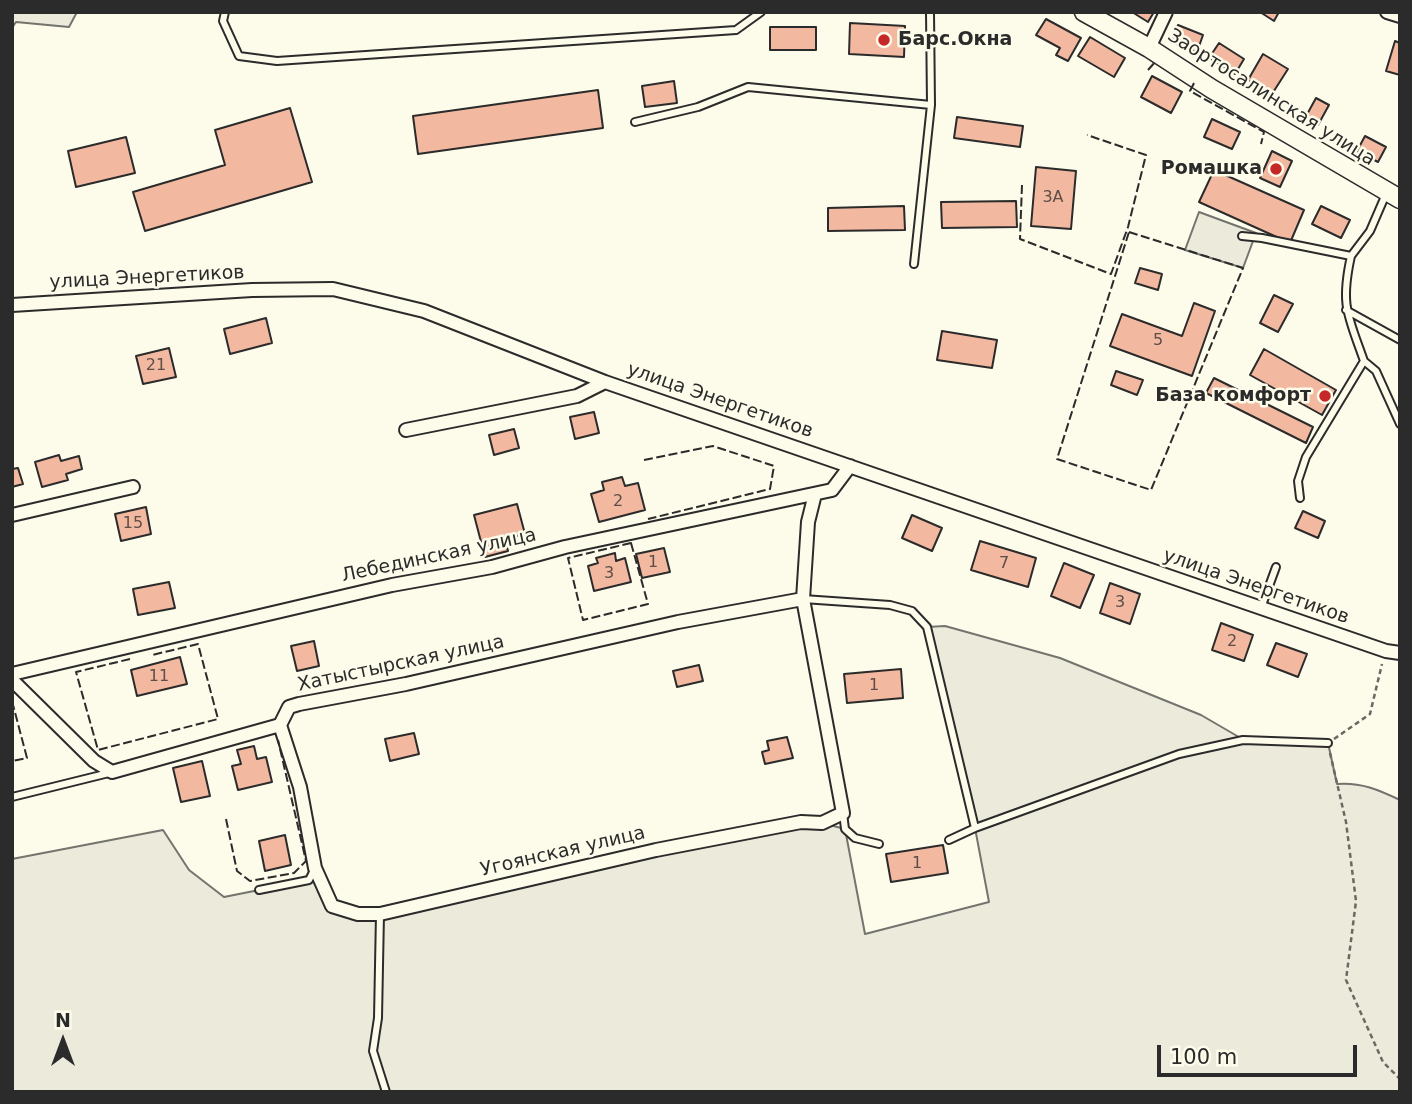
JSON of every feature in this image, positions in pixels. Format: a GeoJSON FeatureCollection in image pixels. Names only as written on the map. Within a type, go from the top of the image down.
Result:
{"type":"FeatureCollection","features":[{"type":"Feature","properties":{"kind":"street","name":"Заортосалинская улица"},"geometry":{"type":"LineString","coordinates":[[1084,12],[1149,47],[1212,89],[1393,196]]}},
{"type":"Feature","properties":{"kind":"street"},"geometry":{"type":"LineString","coordinates":[[1149,47],[1166,12]]}},
{"type":"Feature","properties":{"kind":"street"},"geometry":{"type":"LineString","coordinates":[[1387,12],[1400,16]]}},
{"type":"Feature","properties":{"kind":"street","name":"улица Энергетиков"},"geometry":{"type":"LineString","coordinates":[[12,305],[252,290],[333,289],[424,311],[606,382],[1260,609],[1386,651],[1400,653]]}},
{"type":"Feature","properties":{"kind":"street"},"geometry":{"type":"LineString","coordinates":[[406,430],[577,396],[606,382]]}},
{"type":"Feature","properties":{"kind":"street","name":"Лебединская улица"},"geometry":{"type":"LineString","coordinates":[[12,674],[27,673],[392,585],[492,567],[565,547],[832,491],[850,466]]}},
{"type":"Feature","properties":{"kind":"street"},"geometry":{"type":"LineString","coordinates":[[12,515],[132,487]]}},
{"type":"Feature","properties":{"kind":"street"},"geometry":{"type":"LineString","coordinates":[[815,495],[808,522],[803,599],[806,629],[827,718],[843,813]]}},
{"type":"Feature","properties":{"kind":"street","name":"Хатыстырская улица"},"geometry":{"type":"LineString","coordinates":[[112,772],[280,725],[289,707],[299,704],[419,681],[678,622],[803,599]]}},
{"type":"Feature","properties":{"kind":"street"},"geometry":{"type":"LineString","coordinates":[[12,680],[94,761],[112,772]]}},
{"type":"Feature","properties":{"kind":"street"},"geometry":{"type":"LineString","coordinates":[[280,725],[300,788],[315,868]]}},
{"type":"Feature","properties":{"kind":"street","name":"Угоянская улица"},"geometry":{"type":"LineString","coordinates":[[315,868],[332,906],[358,914],[380,914],[656,850],[801,822],[822,823],[843,813]]}},
{"type":"Feature","properties":{"kind":"lane"},"geometry":{"type":"LineString","coordinates":[[225,12],[223,21],[239,56],[277,61],[736,30],[761,12]]}},
{"type":"Feature","properties":{"kind":"lane"},"geometry":{"type":"LineString","coordinates":[[914,264],[931,105],[930,12]]}},
{"type":"Feature","properties":{"kind":"lane"},"geometry":{"type":"LineString","coordinates":[[635,122],[698,107],[748,87],[931,105]]}},
{"type":"Feature","properties":{"kind":"lane"},"geometry":{"type":"LineString","coordinates":[[1393,196],[1351,256],[1343,289],[1346,310],[1364,361],[1376,371],[1400,425]]}},
{"type":"Feature","properties":{"kind":"lane"},"geometry":{"type":"LineString","coordinates":[[1241,236],[1351,256]]}},
{"type":"Feature","properties":{"kind":"lane"},"geometry":{"type":"LineString","coordinates":[[1346,310],[1400,340]]}},
{"type":"Feature","properties":{"kind":"lane"},"geometry":{"type":"LineString","coordinates":[[1300,498],[1298,481],[1306,457],[1364,361]]}},
{"type":"Feature","properties":{"kind":"lane"},"geometry":{"type":"LineString","coordinates":[[1260,609],[1276,567]]}},
{"type":"Feature","properties":{"kind":"lane"},"geometry":{"type":"LineString","coordinates":[[803,599],[890,605],[912,611],[927,627],[975,828]]}},
{"type":"Feature","properties":{"kind":"lane"},"geometry":{"type":"LineString","coordinates":[[949,840],[975,828],[1179,754],[1244,740],[1328,743]]}},
{"type":"Feature","properties":{"kind":"lane"},"geometry":{"type":"LineString","coordinates":[[12,797],[112,772]]}},
{"type":"Feature","properties":{"kind":"lane"},"geometry":{"type":"LineString","coordinates":[[843,813],[845,830],[855,838],[880,844]]}},
{"type":"Feature","properties":{"kind":"lane"},"geometry":{"type":"LineString","coordinates":[[259,890],[309,880],[315,868]]}},
{"type":"Feature","properties":{"kind":"lane"},"geometry":{"type":"LineString","coordinates":[[380,914],[378,1018],[373,1051],[386,1092]]}},
{"type":"Feature","properties":{"kind":"path"},"geometry":{"type":"LineString","coordinates":[[1386,651],[1370,713],[1328,743],[1346,822],[1356,901],[1346,980],[1383,1062],[1400,1079]]}},
{"type":"Feature","properties":{"kind":"shaded area"},"geometry":{"type":"Polygon","coordinates":[[[12,12],[77,12],[69,27],[16,22],[12,28],[12,12]]]}},
{"type":"Feature","properties":{"kind":"shaded area"},"geometry":{"type":"Polygon","coordinates":[[[1199,212],[1256,233],[1243,268],[1185,250],[1199,212]]]}},
{"type":"Feature","properties":{"kind":"shaded area"},"geometry":{"type":"Polygon","coordinates":[[[945,626],[1060,658],[1201,715],[1244,740],[1328,743],[1337,784],[1362,786],[1400,800],[1400,1092],[12,1092],[12,859],[163,830],[189,870],[224,897],[309,880],[315,868],[332,906],[358,914],[822,823],[845,829],[865,934],[989,902],[975,828],[927,627],[945,626]]]}},
{"type":"Feature","properties":{"kind":"building"},"geometry":{"type":"Polygon","coordinates":[[[1132,12],[1154,12],[1148,22],[1132,12]]]}},
{"type":"Feature","properties":{"kind":"building"},"geometry":{"type":"Polygon","coordinates":[[[1260,12],[1279,12],[1274,21],[1260,12]]]}},
{"type":"Feature","properties":{"kind":"building"},"geometry":{"type":"Polygon","coordinates":[[[1046,19],[1081,38],[1068,61],[1056,55],[1060,48],[1036,35],[1046,19]]]}},
{"type":"Feature","properties":{"kind":"building"},"geometry":{"type":"Polygon","coordinates":[[[850,23],[905,26],[904,57],[849,54],[850,23]]]}},
{"type":"Feature","properties":{"kind":"building"},"geometry":{"type":"Polygon","coordinates":[[[1178,25],[1203,35],[1197,52],[1171,42],[1178,25]]]}},
{"type":"Feature","properties":{"kind":"building"},"geometry":{"type":"Polygon","coordinates":[[[770,27],[816,27],[816,50],[770,50],[770,27]]]}},
{"type":"Feature","properties":{"kind":"building"},"geometry":{"type":"Polygon","coordinates":[[[1090,37],[1125,58],[1114,77],[1078,56],[1090,37]]]}},
{"type":"Feature","properties":{"kind":"building"},"geometry":{"type":"Polygon","coordinates":[[[1395,41],[1400,43],[1400,75],[1386,71],[1395,41]]]}},
{"type":"Feature","properties":{"kind":"building"},"geometry":{"type":"Polygon","coordinates":[[[1219,43],[1244,59],[1235,74],[1209,58],[1219,43]]]}},
{"type":"Feature","properties":{"kind":"building"},"geometry":{"type":"Polygon","coordinates":[[[1263,54],[1288,69],[1272,94],[1248,80],[1263,54]]]}},
{"type":"Feature","properties":{"kind":"building"},"geometry":{"type":"Polygon","coordinates":[[[1152,76],[1182,92],[1171,113],[1141,97],[1152,76]]]}},
{"type":"Feature","properties":{"kind":"building"},"geometry":{"type":"Polygon","coordinates":[[[674,81],[677,103],[645,107],[642,86],[674,81]]]}},
{"type":"Feature","properties":{"kind":"building"},"geometry":{"type":"Polygon","coordinates":[[[598,90],[603,128],[418,154],[413,116],[598,90]]]}},
{"type":"Feature","properties":{"kind":"building"},"geometry":{"type":"Polygon","coordinates":[[[1316,98],[1329,105],[1318,125],[1305,118],[1316,98]]]}},
{"type":"Feature","properties":{"kind":"building"},"geometry":{"type":"Polygon","coordinates":[[[290,108],[312,182],[145,231],[133,192],[225,165],[215,130],[290,108]]]}},
{"type":"Feature","properties":{"kind":"building"},"geometry":{"type":"Polygon","coordinates":[[[957,117],[1023,126],[1020,147],[954,138],[957,117]]]}},
{"type":"Feature","properties":{"kind":"building"},"geometry":{"type":"Polygon","coordinates":[[[1212,119],[1240,132],[1232,149],[1204,137],[1212,119]]]}},
{"type":"Feature","properties":{"kind":"building"},"geometry":{"type":"Polygon","coordinates":[[[1365,136],[1386,147],[1378,162],[1357,151],[1365,136]]]}},
{"type":"Feature","properties":{"kind":"building"},"geometry":{"type":"Polygon","coordinates":[[[126,137],[135,173],[76,187],[68,151],[126,137]]]}},
{"type":"Feature","properties":{"kind":"building"},"geometry":{"type":"Polygon","coordinates":[[[1272,151],[1292,161],[1280,187],[1260,178],[1272,151]]]}},
{"type":"Feature","properties":{"kind":"building"},"geometry":{"type":"Polygon","coordinates":[[[1036,167],[1076,171],[1071,229],[1031,226],[1036,167]]]}},
{"type":"Feature","properties":{"kind":"building"},"geometry":{"type":"Polygon","coordinates":[[[1214,170],[1304,210],[1290,243],[1199,202],[1214,170]]]}},
{"type":"Feature","properties":{"kind":"building"},"geometry":{"type":"Polygon","coordinates":[[[1016,201],[1017,227],[942,228],[941,202],[1016,201]]]}},
{"type":"Feature","properties":{"kind":"building"},"geometry":{"type":"Polygon","coordinates":[[[904,206],[905,230],[828,231],[828,208],[904,206]]]}},
{"type":"Feature","properties":{"kind":"building"},"geometry":{"type":"Polygon","coordinates":[[[1321,206],[1350,220],[1341,238],[1312,224],[1321,206]]]}},
{"type":"Feature","properties":{"kind":"building"},"geometry":{"type":"Polygon","coordinates":[[[1140,268],[1162,274],[1158,290],[1135,283],[1140,268]]]}},
{"type":"Feature","properties":{"kind":"building"},"geometry":{"type":"Polygon","coordinates":[[[1274,295],[1293,304],[1278,332],[1260,323],[1274,295]]]}},
{"type":"Feature","properties":{"kind":"building"},"geometry":{"type":"Polygon","coordinates":[[[1194,303],[1215,311],[1192,376],[1110,346],[1122,314],[1182,336],[1194,303]]]}},
{"type":"Feature","properties":{"kind":"building"},"geometry":{"type":"Polygon","coordinates":[[[266,318],[272,343],[230,354],[224,329],[266,318]]]}},
{"type":"Feature","properties":{"kind":"building"},"geometry":{"type":"Polygon","coordinates":[[[942,331],[997,340],[992,368],[937,360],[942,331]]]}},
{"type":"Feature","properties":{"kind":"building"},"geometry":{"type":"Polygon","coordinates":[[[169,348],[176,377],[143,384],[136,356],[169,348]]]}},
{"type":"Feature","properties":{"kind":"building"},"geometry":{"type":"Polygon","coordinates":[[[1264,349],[1336,390],[1322,415],[1250,375],[1264,349]]]}},
{"type":"Feature","properties":{"kind":"building"},"geometry":{"type":"Polygon","coordinates":[[[1116,371],[1143,380],[1137,395],[1111,385],[1116,371]]]}},
{"type":"Feature","properties":{"kind":"building"},"geometry":{"type":"Polygon","coordinates":[[[1214,378],[1313,427],[1306,443],[1206,393],[1214,378]]]}},
{"type":"Feature","properties":{"kind":"building"},"geometry":{"type":"Polygon","coordinates":[[[594,412],[599,433],[575,439],[570,417],[594,412]]]}},
{"type":"Feature","properties":{"kind":"building"},"geometry":{"type":"Polygon","coordinates":[[[514,429],[519,448],[494,455],[489,435],[514,429]]]}},
{"type":"Feature","properties":{"kind":"building"},"geometry":{"type":"Polygon","coordinates":[[[59,455],[61,461],[79,456],[82,469],[66,474],[68,480],[42,487],[35,462],[59,455]]]}},
{"type":"Feature","properties":{"kind":"building"},"geometry":{"type":"Polygon","coordinates":[[[18,468],[23,484],[12,487],[12,469],[18,468]]]}},
{"type":"Feature","properties":{"kind":"building"},"geometry":{"type":"Polygon","coordinates":[[[622,477],[625,486],[638,483],[645,510],[599,522],[591,494],[604,490],[602,482],[622,477]]]}},
{"type":"Feature","properties":{"kind":"building"},"geometry":{"type":"Polygon","coordinates":[[[517,504],[525,534],[505,539],[508,551],[485,557],[474,515],[517,504]]]}},
{"type":"Feature","properties":{"kind":"building"},"geometry":{"type":"Polygon","coordinates":[[[146,507],[151,534],[121,541],[115,514],[146,507]]]}},
{"type":"Feature","properties":{"kind":"building"},"geometry":{"type":"Polygon","coordinates":[[[1303,511],[1325,521],[1318,538],[1295,528],[1303,511]]]}},
{"type":"Feature","properties":{"kind":"building"},"geometry":{"type":"Polygon","coordinates":[[[912,515],[942,528],[932,551],[902,538],[912,515]]]}},
{"type":"Feature","properties":{"kind":"building"},"geometry":{"type":"Polygon","coordinates":[[[980,541],[1036,558],[1028,587],[971,570],[980,541]]]}},
{"type":"Feature","properties":{"kind":"building"},"geometry":{"type":"Polygon","coordinates":[[[664,548],[670,572],[642,578],[636,554],[664,548]]]}},
{"type":"Feature","properties":{"kind":"building"},"geometry":{"type":"Polygon","coordinates":[[[615,553],[616,561],[625,558],[631,582],[594,591],[588,566],[598,563],[596,558],[615,553]]]}},
{"type":"Feature","properties":{"kind":"building"},"geometry":{"type":"Polygon","coordinates":[[[1064,563],[1094,575],[1080,608],[1051,596],[1064,563]]]}},
{"type":"Feature","properties":{"kind":"building"},"geometry":{"type":"Polygon","coordinates":[[[169,582],[175,608],[138,615],[133,589],[169,582]]]}},
{"type":"Feature","properties":{"kind":"building"},"geometry":{"type":"Polygon","coordinates":[[[1110,583],[1140,594],[1130,624],[1100,613],[1110,583]]]}},
{"type":"Feature","properties":{"kind":"building"},"geometry":{"type":"Polygon","coordinates":[[[1221,623],[1253,635],[1244,661],[1212,650],[1221,623]]]}},
{"type":"Feature","properties":{"kind":"building"},"geometry":{"type":"Polygon","coordinates":[[[314,641],[319,666],[297,671],[291,646],[314,641]]]}},
{"type":"Feature","properties":{"kind":"building"},"geometry":{"type":"Polygon","coordinates":[[[1276,643],[1307,654],[1298,677],[1267,665],[1276,643]]]}},
{"type":"Feature","properties":{"kind":"building"},"geometry":{"type":"Polygon","coordinates":[[[180,657],[187,684],[137,696],[131,670],[180,657]]]}},
{"type":"Feature","properties":{"kind":"building"},"geometry":{"type":"Polygon","coordinates":[[[699,665],[703,681],[677,687],[673,671],[699,665]]]}},
{"type":"Feature","properties":{"kind":"building"},"geometry":{"type":"Polygon","coordinates":[[[901,669],[903,698],[847,703],[844,674],[901,669]]]}},
{"type":"Feature","properties":{"kind":"building"},"geometry":{"type":"Polygon","coordinates":[[[414,733],[419,754],[390,761],[385,739],[414,733]]]}},
{"type":"Feature","properties":{"kind":"building"},"geometry":{"type":"Polygon","coordinates":[[[787,737],[793,758],[765,764],[762,752],[769,750],[767,741],[787,737]]]}},
{"type":"Feature","properties":{"kind":"building"},"geometry":{"type":"Polygon","coordinates":[[[254,746],[257,759],[266,757],[272,782],[238,790],[232,766],[241,764],[237,750],[254,746]]]}},
{"type":"Feature","properties":{"kind":"building"},"geometry":{"type":"Polygon","coordinates":[[[202,761],[210,796],[181,802],[173,768],[202,761]]]}},
{"type":"Feature","properties":{"kind":"building"},"geometry":{"type":"Polygon","coordinates":[[[285,835],[291,865],[265,871],[259,841],[285,835]]]}},
{"type":"Feature","properties":{"kind":"building"},"geometry":{"type":"Polygon","coordinates":[[[943,845],[948,873],[891,882],[886,854],[943,845]]]}},
{"type":"Feature","properties":{"kind":"fence"},"geometry":{"type":"LineString","coordinates":[[1148,70],[1156,61]]}},
{"type":"Feature","properties":{"kind":"fence"},"geometry":{"type":"LineString","coordinates":[[1194,83],[1190,91],[1264,132],[1261,144]]}},
{"type":"Feature","properties":{"kind":"fence"},"geometry":{"type":"LineString","coordinates":[[1022,185],[1020,239],[1111,274],[1128,227],[1146,155],[1087,135]]}},
{"type":"Feature","properties":{"kind":"fence"},"geometry":{"type":"LineString","coordinates":[[1129,232],[1243,268],[1151,490],[1057,459],[1129,232]]}},
{"type":"Feature","properties":{"kind":"fence"},"geometry":{"type":"LineString","coordinates":[[644,460],[713,446],[774,466],[770,489],[648,519]]}},
{"type":"Feature","properties":{"kind":"fence"},"geometry":{"type":"LineString","coordinates":[[631,543],[648,604],[583,620],[568,558],[631,543]]}},
{"type":"Feature","properties":{"kind":"fence"},"geometry":{"type":"LineString","coordinates":[[130,659],[76,672],[98,750],[218,719],[198,644],[152,655]]}},
{"type":"Feature","properties":{"kind":"fence"},"geometry":{"type":"LineString","coordinates":[[12,701],[27,758],[12,761]]}},
{"type":"Feature","properties":{"kind":"fence"},"geometry":{"type":"LineString","coordinates":[[226,819],[237,871],[250,881],[294,873],[306,861],[278,740]]}},
{"type":"Feature","properties":{"kind":"place","name":"Барс.Окна"},"geometry":{"type":"Point","coordinates":[884,40]}},
{"type":"Feature","properties":{"kind":"place","name":"Ромашка"},"geometry":{"type":"Point","coordinates":[1276,169]}},
{"type":"Feature","properties":{"kind":"place","name":"База комфорт"},"geometry":{"type":"Point","coordinates":[1325,396]}}]}
